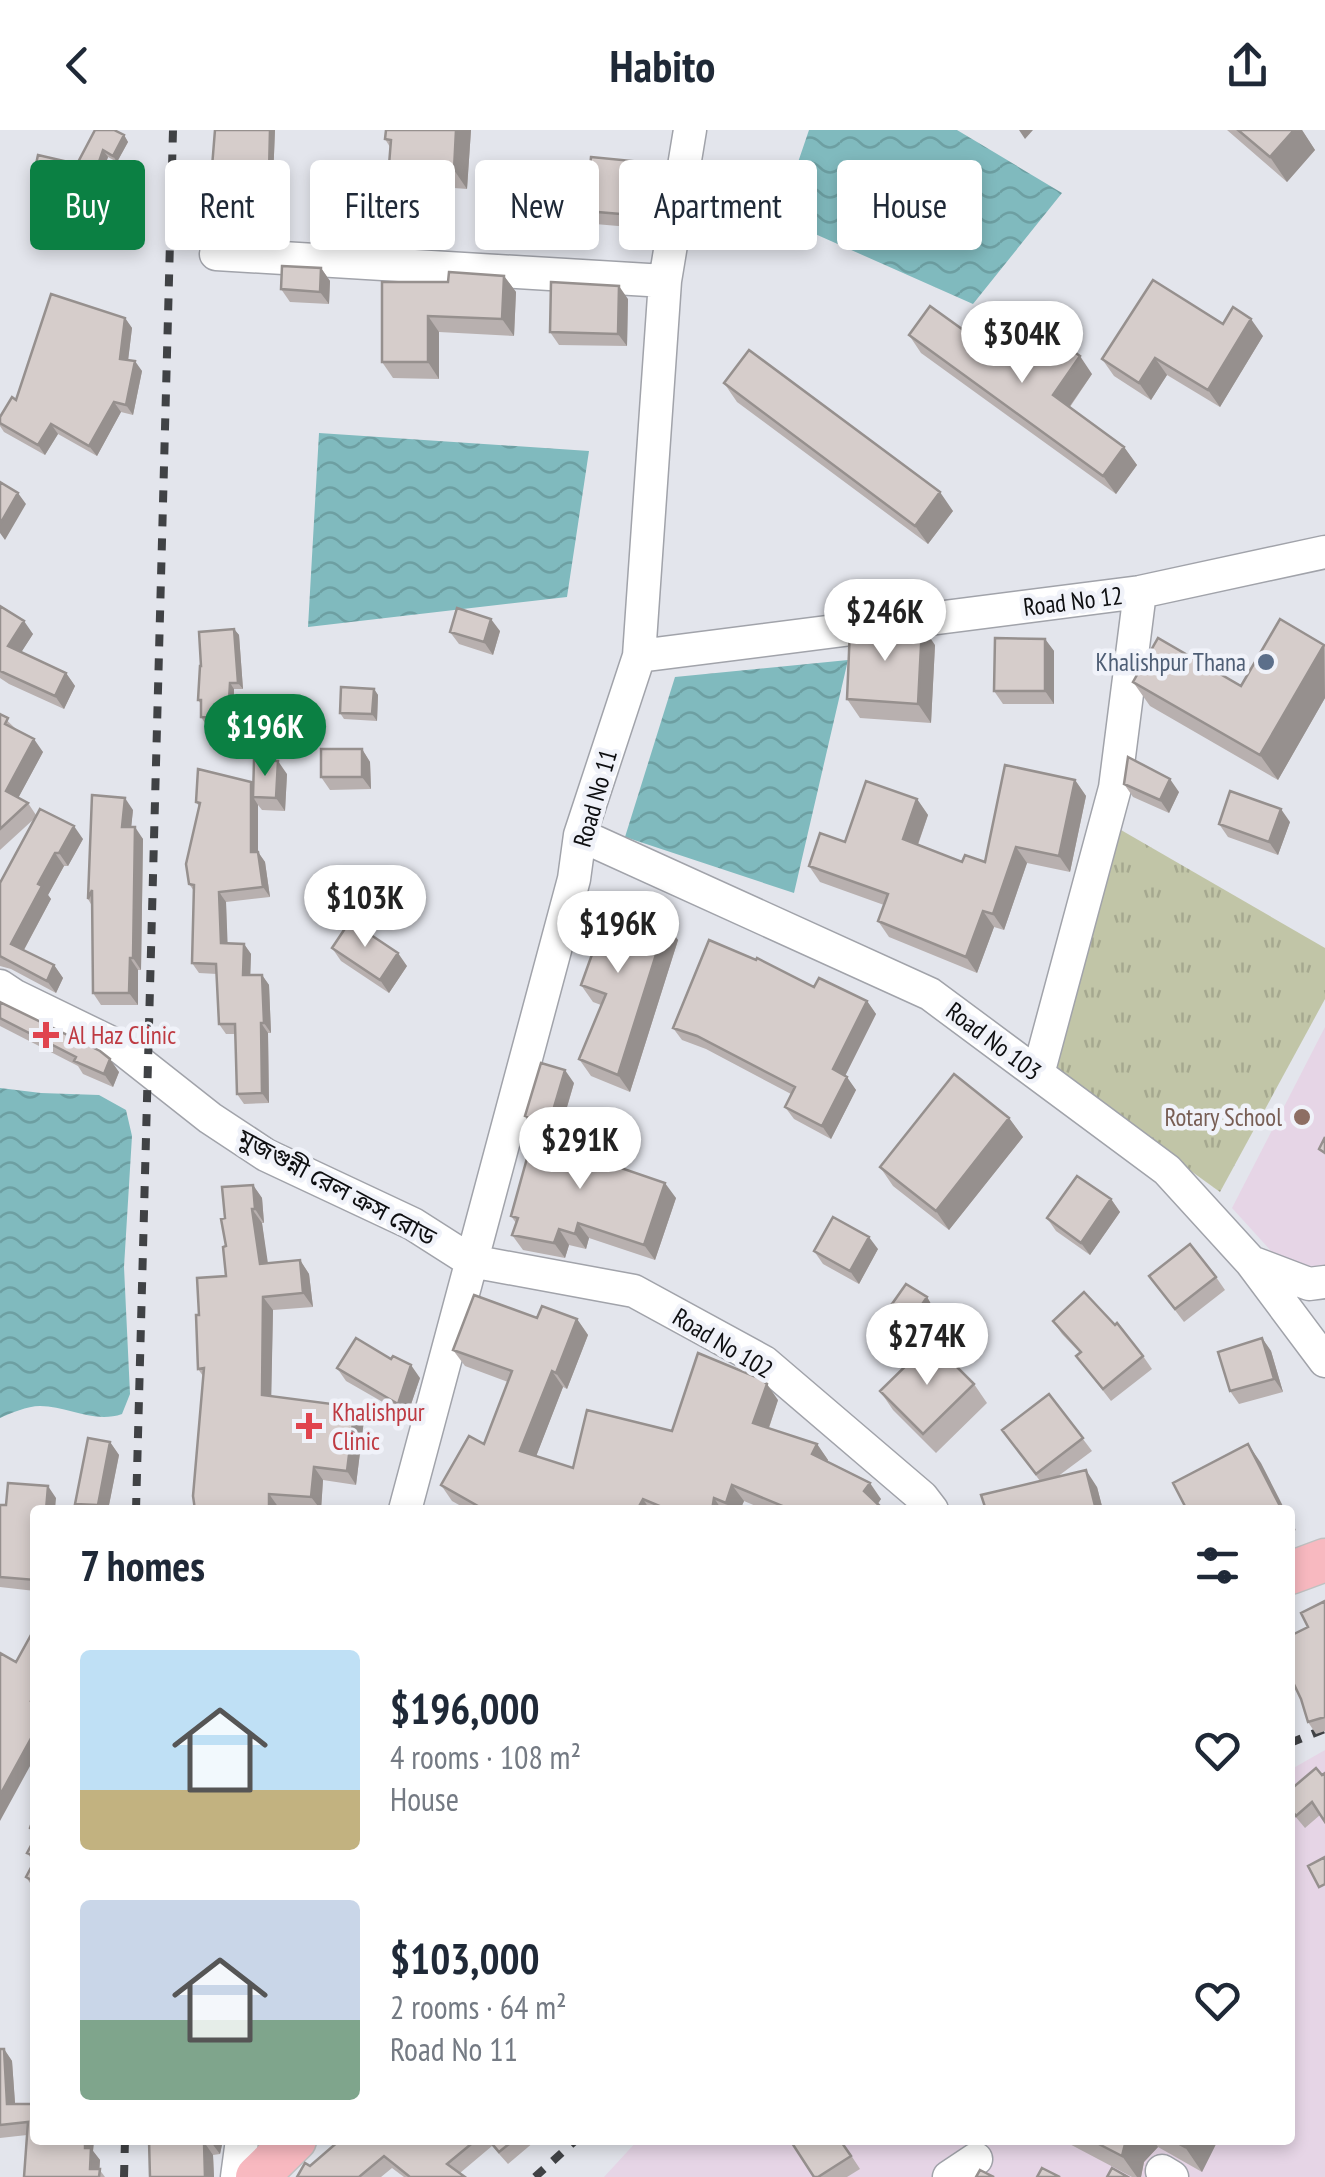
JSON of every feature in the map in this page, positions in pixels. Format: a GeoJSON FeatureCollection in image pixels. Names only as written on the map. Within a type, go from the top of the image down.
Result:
{"type":"FeatureCollection","features":[{"type":"Feature","properties":{"kind":"main road"},"geometry":{"type":"LineString","coordinates":[[1295,1571],[1325,1560]]}},
{"type":"Feature","properties":{"kind":"main road"},"geometry":{"type":"LineString","coordinates":[[257,2177],[289,2145]]}},
{"type":"Feature","properties":{"kind":"street","name":"Road No 11"},"geometry":{"type":"LineString","coordinates":[[405,1505],[574,879],[580,835],[639,656],[665,281],[690,130]]}},
{"type":"Feature","properties":{"kind":"street"},"geometry":{"type":"LineString","coordinates":[[216,254],[665,281]]}},
{"type":"Feature","properties":{"kind":"street","name":"Road No 12"},"geometry":{"type":"LineString","coordinates":[[639,656],[1140,592],[1325,552]]}},
{"type":"Feature","properties":{"kind":"street"},"geometry":{"type":"LineString","coordinates":[[1038,1074],[1116,788],[1140,592]]}},
{"type":"Feature","properties":{"kind":"street","name":"Road No 103"},"geometry":{"type":"LineString","coordinates":[[580,835],[930,994],[1167,1170],[1251,1262],[1325,1361]]}},
{"type":"Feature","properties":{"kind":"street","name":"মুজগুন্নী রেল ক্রস রোড"},"geometry":{"type":"LineString","coordinates":[[0,986],[120,1047],[266,1156],[413,1224],[471,1262]]}},
{"type":"Feature","properties":{"kind":"street","name":"Road No 102"},"geometry":{"type":"LineString","coordinates":[[471,1262],[634,1291],[764,1362],[928,1505]]}},
{"type":"Feature","properties":{"kind":"street"},"geometry":{"type":"LineString","coordinates":[[1251,1262],[1309,1284],[1325,1282]]}},
{"type":"Feature","properties":{"kind":"street"},"geometry":{"type":"LineString","coordinates":[[237,2177],[241,2145]]}},
{"type":"Feature","properties":{"kind":"shaded area","name":"Rotary School"},"geometry":{"type":"Polygon","coordinates":[[[1325,1027],[1325,1265],[1292,1274],[1232,1208],[1325,1027]]]}},
{"type":"Feature","properties":{"kind":"shaded area"},"geometry":{"type":"Polygon","coordinates":[[[1325,1750],[1325,2177],[604,2177],[633,2145],[1295,2145],[1295,1767],[1325,1750]]]}},
{"type":"Feature","properties":{"kind":"green space"},"geometry":{"type":"Polygon","coordinates":[[[1121,830],[1325,948],[1325,999],[1220,1192],[1051,1070],[1121,830]]]}},
{"type":"Feature","properties":{"kind":"water"},"geometry":{"type":"Polygon","coordinates":[[[809,130],[957,130],[1062,193],[973,304],[851,250],[982,250],[982,160],[837,160],[837,244],[817,235],[817,160],[799,160],[809,130]]]}},
{"type":"Feature","properties":{"kind":"water"},"geometry":{"type":"Polygon","coordinates":[[[319,433],[589,451],[567,597],[308,627],[319,433]]]}},
{"type":"Feature","properties":{"kind":"water"},"geometry":{"type":"Polygon","coordinates":[[[848,660],[794,893],[625,837],[675,677],[848,660]]]}},
{"type":"Feature","properties":{"kind":"water"},"geometry":{"type":"Polygon","coordinates":[[[0,1088],[99,1095],[126,1110],[132,1136],[124,1267],[130,1394],[122,1414],[101,1417],[40,1406],[0,1418],[0,1088]]]}},
{"type":"Feature","properties":{"kind":"building"},"geometry":{"type":"Polygon","coordinates":[[[95,130],[114,130],[124,135],[113,156],[103,150],[100,160],[79,160],[95,130]]]}},
{"type":"Feature","properties":{"kind":"building"},"geometry":{"type":"Polygon","coordinates":[[[215,130],[270,130],[269,160],[213,160],[215,130]]]}},
{"type":"Feature","properties":{"kind":"building"},"geometry":{"type":"Polygon","coordinates":[[[386,130],[456,130],[454,160],[389,160],[391,140],[385,139],[386,130]]]}},
{"type":"Feature","properties":{"kind":"building"},"geometry":{"type":"Polygon","coordinates":[[[1238,130],[1294,130],[1270,157],[1238,130]]]}},
{"type":"Feature","properties":{"kind":"building"},"geometry":{"type":"Polygon","coordinates":[[[591,157],[622,160],[619,214],[599,212],[599,160],[591,157]]]}},
{"type":"Feature","properties":{"kind":"building"},"geometry":{"type":"Polygon","coordinates":[[[282,266],[321,268],[320,292],[281,289],[282,266]]]}},
{"type":"Feature","properties":{"kind":"building"},"geometry":{"type":"Polygon","coordinates":[[[449,272],[504,276],[502,319],[428,316],[428,362],[382,362],[382,282],[448,282],[449,272]]]}},
{"type":"Feature","properties":{"kind":"building"},"geometry":{"type":"Polygon","coordinates":[[[1153,280],[1223,324],[1233,307],[1251,319],[1208,390],[1155,358],[1139,383],[1102,359],[1153,280]]]}},
{"type":"Feature","properties":{"kind":"building"},"geometry":{"type":"Polygon","coordinates":[[[551,282],[619,286],[618,334],[550,332],[551,282]]]}},
{"type":"Feature","properties":{"kind":"building"},"geometry":{"type":"Polygon","coordinates":[[[51,294],[125,318],[120,359],[135,361],[126,405],[114,402],[89,446],[51,424],[38,445],[0,423],[12,397],[16,400],[51,294]]]}},
{"type":"Feature","properties":{"kind":"building"},"geometry":{"type":"Polygon","coordinates":[[[930,306],[1023,373],[1049,334],[1080,356],[1053,395],[1124,447],[1103,476],[909,335],[930,306]]]}},
{"type":"Feature","properties":{"kind":"building"},"geometry":{"type":"Polygon","coordinates":[[[749,350],[940,492],[915,526],[724,383],[749,350]]]}},
{"type":"Feature","properties":{"kind":"building"},"geometry":{"type":"Polygon","coordinates":[[[0,482],[18,493],[0,524],[0,482]]]}},
{"type":"Feature","properties":{"kind":"building"},"geometry":{"type":"Polygon","coordinates":[[[0,606],[24,621],[8,646],[66,673],[55,696],[0,671],[0,606]]]}},
{"type":"Feature","properties":{"kind":"building"},"geometry":{"type":"Polygon","coordinates":[[[457,608],[491,619],[484,642],[450,632],[457,608]]]}},
{"type":"Feature","properties":{"kind":"building"},"geometry":{"type":"Polygon","coordinates":[[[1280,619],[1324,645],[1260,755],[1133,682],[1158,638],[1241,686],[1280,619]]]}},
{"type":"Feature","properties":{"kind":"building"},"geometry":{"type":"Polygon","coordinates":[[[888,624],[922,626],[918,704],[847,699],[850,629],[888,624]]]}},
{"type":"Feature","properties":{"kind":"building"},"geometry":{"type":"Polygon","coordinates":[[[234,629],[238,683],[230,683],[228,718],[201,717],[199,632],[234,629]]]}},
{"type":"Feature","properties":{"kind":"building"},"geometry":{"type":"Polygon","coordinates":[[[995,638],[1045,639],[1045,691],[994,691],[995,638]]]}},
{"type":"Feature","properties":{"kind":"building"},"geometry":{"type":"Polygon","coordinates":[[[341,687],[374,689],[372,714],[340,713],[341,687]]]}},
{"type":"Feature","properties":{"kind":"building"},"geometry":{"type":"Polygon","coordinates":[[[0,714],[8,718],[5,724],[34,739],[6,791],[28,803],[0,829],[0,714]]]}},
{"type":"Feature","properties":{"kind":"building"},"geometry":{"type":"Polygon","coordinates":[[[321,749],[362,749],[362,777],[321,777],[321,749]]]}},
{"type":"Feature","properties":{"kind":"building"},"geometry":{"type":"Polygon","coordinates":[[[1128,757],[1170,779],[1160,800],[1124,784],[1128,757]]]}},
{"type":"Feature","properties":{"kind":"building"},"geometry":{"type":"Polygon","coordinates":[[[254,760],[278,761],[276,798],[253,797],[254,760]]]}},
{"type":"Feature","properties":{"kind":"building"},"geometry":{"type":"Polygon","coordinates":[[[1005,765],[1075,780],[1059,856],[1016,847],[993,914],[983,911],[966,957],[878,921],[888,894],[809,866],[820,833],[845,842],[866,781],[917,799],[903,839],[962,862],[965,855],[985,862],[1005,765]]]}},
{"type":"Feature","properties":{"kind":"building"},"geometry":{"type":"Polygon","coordinates":[[[198,769],[251,782],[251,852],[258,852],[263,887],[219,892],[221,943],[244,944],[243,975],[262,975],[262,1093],[237,1094],[235,1024],[219,1024],[216,964],[192,963],[194,885],[189,884],[186,864],[200,803],[196,802],[198,769]]]}},
{"type":"Feature","properties":{"kind":"building"},"geometry":{"type":"Polygon","coordinates":[[[1230,791],[1281,809],[1269,842],[1219,824],[1230,791]]]}},
{"type":"Feature","properties":{"kind":"building"},"geometry":{"type":"Polygon","coordinates":[[[92,795],[125,798],[122,827],[135,827],[129,993],[93,993],[92,890],[88,899],[92,795]]]}},
{"type":"Feature","properties":{"kind":"building"},"geometry":{"type":"Polygon","coordinates":[[[40,809],[74,826],[38,884],[42,886],[11,944],[54,965],[47,981],[0,956],[0,883],[40,809]]]}},
{"type":"Feature","properties":{"kind":"building"},"geometry":{"type":"Polygon","coordinates":[[[613,896],[643,906],[640,915],[666,923],[618,1075],[579,1059],[606,994],[581,985],[599,935],[580,929],[589,900],[610,906],[613,896]]]}},
{"type":"Feature","properties":{"kind":"building"},"geometry":{"type":"Polygon","coordinates":[[[350,921],[398,953],[380,980],[332,948],[350,921]]]}},
{"type":"Feature","properties":{"kind":"building"},"geometry":{"type":"Polygon","coordinates":[[[709,940],[757,958],[814,987],[819,978],[867,1001],[833,1069],[847,1077],[822,1126],[785,1107],[795,1087],[697,1036],[673,1028],[709,940]]]}},
{"type":"Feature","properties":{"kind":"building"},"geometry":{"type":"Polygon","coordinates":[[[0,1002],[100,1051],[110,1059],[104,1074],[0,1018],[0,1002]]]}},
{"type":"Feature","properties":{"kind":"building"},"geometry":{"type":"Polygon","coordinates":[[[541,1063],[565,1070],[549,1124],[525,1116],[541,1063]]]}},
{"type":"Feature","properties":{"kind":"building"},"geometry":{"type":"Polygon","coordinates":[[[954,1074],[1009,1118],[936,1211],[880,1167],[954,1074]]]}},
{"type":"Feature","properties":{"kind":"building"},"geometry":{"type":"Polygon","coordinates":[[[534,1123],[585,1141],[580,1154],[665,1183],[644,1245],[578,1223],[575,1234],[559,1229],[554,1243],[512,1235],[518,1218],[511,1216],[534,1123]]]}},
{"type":"Feature","properties":{"kind":"building"},"geometry":{"type":"Polygon","coordinates":[[[1077,1176],[1111,1199],[1081,1243],[1047,1218],[1077,1176]]]}},
{"type":"Feature","properties":{"kind":"building"},"geometry":{"type":"Polygon","coordinates":[[[253,1185],[252,1209],[260,1264],[300,1260],[303,1293],[263,1297],[262,1395],[355,1407],[347,1471],[314,1467],[311,1497],[269,1494],[269,1505],[194,1505],[204,1368],[198,1369],[197,1278],[226,1276],[222,1187],[253,1185]]]}},
{"type":"Feature","properties":{"kind":"building"},"geometry":{"type":"Polygon","coordinates":[[[833,1217],[869,1237],[850,1271],[814,1251],[833,1217]]]}},
{"type":"Feature","properties":{"kind":"building"},"geometry":{"type":"Polygon","coordinates":[[[1190,1244],[1216,1277],[1175,1309],[1149,1276],[1190,1244]]]}},
{"type":"Feature","properties":{"kind":"building"},"geometry":{"type":"Polygon","coordinates":[[[906,1284],[927,1297],[913,1318],[892,1304],[906,1284]]]}},
{"type":"Feature","properties":{"kind":"building"},"geometry":{"type":"Polygon","coordinates":[[[1084,1292],[1117,1323],[1143,1356],[1103,1389],[1076,1356],[1081,1352],[1053,1321],[1084,1292]]]}},
{"type":"Feature","properties":{"kind":"building"},"geometry":{"type":"Polygon","coordinates":[[[474,1295],[537,1318],[542,1306],[577,1319],[520,1451],[573,1468],[587,1410],[672,1431],[698,1353],[767,1384],[753,1423],[817,1444],[812,1454],[870,1483],[864,1491],[879,1505],[780,1505],[732,1485],[726,1503],[714,1498],[713,1505],[657,1505],[643,1499],[640,1505],[476,1505],[441,1485],[469,1436],[484,1444],[512,1371],[453,1350],[474,1295]]]}},
{"type":"Feature","properties":{"kind":"building"},"geometry":{"type":"Polygon","coordinates":[[[356,1338],[391,1359],[393,1356],[411,1365],[398,1404],[337,1368],[356,1338]]]}},
{"type":"Feature","properties":{"kind":"building"},"geometry":{"type":"Polygon","coordinates":[[[1262,1338],[1274,1379],[1230,1391],[1218,1352],[1262,1338]]]}},
{"type":"Feature","properties":{"kind":"building"},"geometry":{"type":"Polygon","coordinates":[[[927,1345],[935,1345],[974,1384],[923,1434],[880,1391],[927,1345]]]}},
{"type":"Feature","properties":{"kind":"building"},"geometry":{"type":"Polygon","coordinates":[[[1049,1394],[1083,1438],[1036,1474],[1002,1430],[1049,1394]]]}},
{"type":"Feature","properties":{"kind":"building"},"geometry":{"type":"Polygon","coordinates":[[[88,1438],[110,1442],[98,1505],[75,1504],[88,1438]]]}},
{"type":"Feature","properties":{"kind":"building"},"geometry":{"type":"Polygon","coordinates":[[[1248,1444],[1279,1505],[1184,1505],[1173,1483],[1248,1444]]]}},
{"type":"Feature","properties":{"kind":"building"},"geometry":{"type":"Polygon","coordinates":[[[1086,1470],[1095,1505],[984,1505],[981,1495],[1086,1470]]]}},
{"type":"Feature","properties":{"kind":"building"},"geometry":{"type":"Polygon","coordinates":[[[8,1483],[48,1486],[46,1505],[30,1505],[30,1580],[0,1577],[0,1505],[6,1505],[8,1483]]]}},
{"type":"Feature","properties":{"kind":"building"},"geometry":{"type":"Polygon","coordinates":[[[1325,1601],[1325,1717],[1308,1722],[1295,1686],[1295,1634],[1308,1627],[1301,1613],[1325,1601]]]}},
{"type":"Feature","properties":{"kind":"building"},"geometry":{"type":"Polygon","coordinates":[[[30,1637],[30,1740],[0,1795],[0,1653],[16,1662],[30,1637]]]}},
{"type":"Feature","properties":{"kind":"building"},"geometry":{"type":"Polygon","coordinates":[[[1316,1768],[1322,1775],[1325,1773],[1325,1822],[1312,1802],[1296,1816],[1295,1786],[1316,1768]]]}},
{"type":"Feature","properties":{"kind":"building"},"geometry":{"type":"Polygon","coordinates":[[[1325,1857],[1325,1884],[1319,1887],[1308,1866],[1325,1857]]]}},
{"type":"Feature","properties":{"kind":"building"},"geometry":{"type":"Polygon","coordinates":[[[0,2049],[4,2049],[7,2104],[30,2104],[30,2145],[85,2145],[91,2148],[90,2169],[100,2169],[99,2177],[24,2177],[28,2122],[0,2125],[0,2049]]]}},
{"type":"Feature","properties":{"kind":"building"},"geometry":{"type":"Polygon","coordinates":[[[149,2145],[204,2145],[205,2177],[150,2177],[149,2145]]]}},
{"type":"Feature","properties":{"kind":"building"},"geometry":{"type":"Polygon","coordinates":[[[334,2145],[470,2145],[447,2164],[465,2177],[410,2177],[384,2156],[359,2177],[297,2177],[305,2163],[310,2166],[334,2145]]]}},
{"type":"Feature","properties":{"kind":"building"},"geometry":{"type":"Polygon","coordinates":[[[793,2145],[843,2145],[851,2156],[814,2177],[793,2145]]]}},
{"type":"Feature","properties":{"kind":"building"},"geometry":{"type":"Polygon","coordinates":[[[1101,2145],[1125,2145],[1122,2156],[1101,2145]]]}},
{"type":"Feature","properties":{"kind":"building"},"geometry":{"type":"Polygon","coordinates":[[[1042,2168],[1060,2177],[1037,2177],[1042,2168]]]}},
{"type":"Feature","properties":{"kind":"building"},"geometry":{"type":"Polygon","coordinates":[[[1112,2168],[1128,2177],[1107,2177],[1112,2168]]]}},
{"type":"Feature","properties":{"kind":"building"},"geometry":{"type":"Polygon","coordinates":[[[980,2170],[994,2177],[976,2177],[980,2170]]]}},
{"type":"Feature","properties":{"kind":"railway"},"geometry":{"type":"LineString","coordinates":[[136,1505],[173,130]]}},
{"type":"Feature","properties":{"kind":"railway"},"geometry":{"type":"LineString","coordinates":[[1295,1741],[1325,1729]]}},
{"type":"Feature","properties":{"kind":"railway"},"geometry":{"type":"LineString","coordinates":[[124,2177],[125,2145]]}},
{"type":"Feature","properties":{"kind":"railway"},"geometry":{"type":"LineString","coordinates":[[535,2177],[570,2145]]}},
{"type":"Feature","properties":{"kind":"place","name":"Khalishpur Thana"},"geometry":{"type":"Point","coordinates":[1266,662]}},
{"type":"Feature","properties":{"kind":"place","name":"Al Haz Clinic"},"geometry":{"type":"Point","coordinates":[46,1035]}},
{"type":"Feature","properties":{"kind":"place","name":"Rotary School"},"geometry":{"type":"Point","coordinates":[1302,1117]}},
{"type":"Feature","properties":{"kind":"place","name":"Khalishpur Clinic"},"geometry":{"type":"Point","coordinates":[309,1426]}}]}
